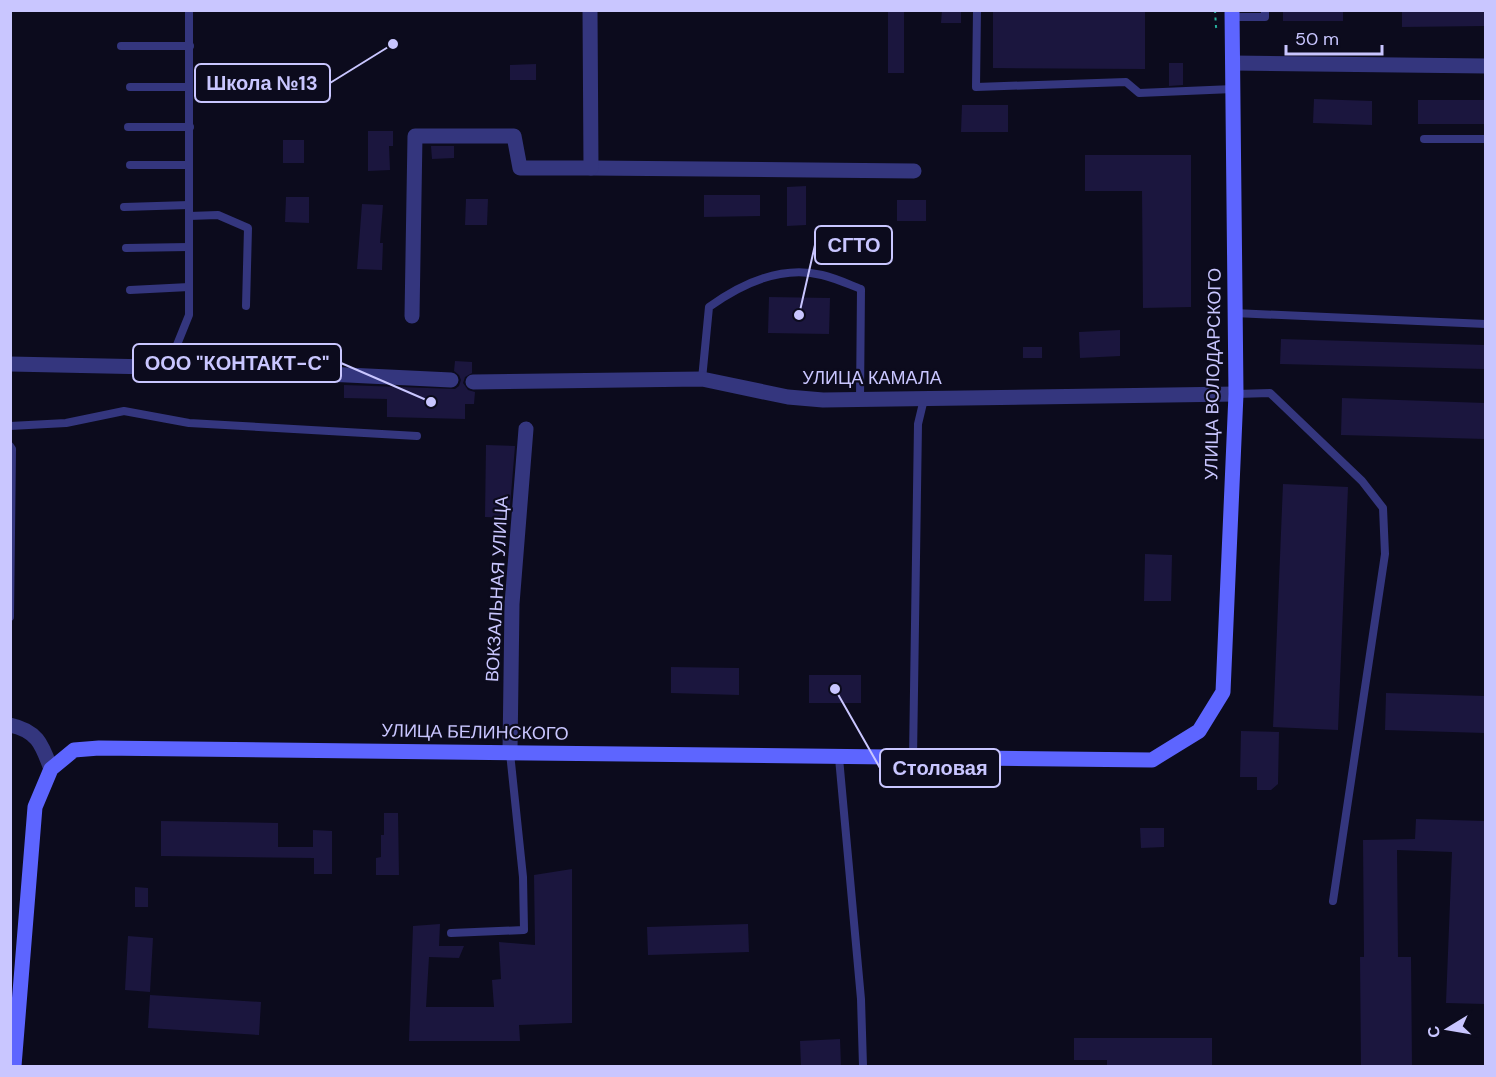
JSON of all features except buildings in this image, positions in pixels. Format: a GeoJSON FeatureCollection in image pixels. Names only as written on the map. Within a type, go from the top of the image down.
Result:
{"type":"FeatureCollection","features":[{"type":"Feature","properties":{"kind":"street"},"geometry":{"type":"LineString","coordinates":[[590,10],[591,168]]}},
{"type":"Feature","properties":{"kind":"street","name":"УЛИЦА ВОЛОДАРСКОГО"},"geometry":{"type":"LineString","coordinates":[[1199,731],[1223,692],[1236,394],[1233,14]]}},
{"type":"Feature","properties":{"kind":"street"},"geometry":{"type":"LineString","coordinates":[[1233,63],[1485,66]]}},
{"type":"Feature","properties":{"kind":"street"},"geometry":{"type":"LineString","coordinates":[[412,316],[415,136],[514,136],[520,168],[914,171]]}},
{"type":"Feature","properties":{"kind":"street"},"geometry":{"type":"LineString","coordinates":[[10,364],[168,367],[451,380]]}},
{"type":"Feature","properties":{"kind":"street","name":"УЛИЦА КАМАЛА"},"geometry":{"type":"LineString","coordinates":[[473,381],[702,379],[788,397],[823,400],[1236,394]]}},
{"type":"Feature","properties":{"kind":"street","name":"ВОКЗАЛЬНАЯ УЛИЦА"},"geometry":{"type":"LineString","coordinates":[[510,751],[512,603],[526,429]]}},
{"type":"Feature","properties":{"kind":"street"},"geometry":{"type":"LineString","coordinates":[[10,725],[19,727],[39,738],[51,769]]}},
{"type":"Feature","properties":{"kind":"street","name":"УЛИЦА БЕЛИНСКОГО"},"geometry":{"type":"LineString","coordinates":[[14,1066],[35,807],[51,769],[74,750],[99,748],[510,751],[839,758],[1152,760],[1199,731]]}},
{"type":"Feature","properties":{"kind":"lane"},"geometry":{"type":"LineString","coordinates":[[168,367],[189,315],[189,10]]}},
{"type":"Feature","properties":{"kind":"lane"},"geometry":{"type":"LineString","coordinates":[[977,10],[975,87],[1126,82],[1139,93],[1233,89]]}},
{"type":"Feature","properties":{"kind":"lane"},"geometry":{"type":"LineString","coordinates":[[1233,14],[1265,17],[1265,10]]}},
{"type":"Feature","properties":{"kind":"lane"},"geometry":{"type":"LineString","coordinates":[[122,46],[189,46]]}},
{"type":"Feature","properties":{"kind":"lane"},"geometry":{"type":"LineString","coordinates":[[130,87],[189,87]]}},
{"type":"Feature","properties":{"kind":"lane"},"geometry":{"type":"LineString","coordinates":[[128,127],[189,128]]}},
{"type":"Feature","properties":{"kind":"lane"},"geometry":{"type":"LineString","coordinates":[[1424,139],[1485,139]]}},
{"type":"Feature","properties":{"kind":"lane"},"geometry":{"type":"LineString","coordinates":[[130,165],[189,165]]}},
{"type":"Feature","properties":{"kind":"lane"},"geometry":{"type":"LineString","coordinates":[[124,207],[189,205]]}},
{"type":"Feature","properties":{"kind":"lane"},"geometry":{"type":"LineString","coordinates":[[189,216],[218,215],[248,228],[246,306]]}},
{"type":"Feature","properties":{"kind":"lane"},"geometry":{"type":"LineString","coordinates":[[126,248],[189,247]]}},
{"type":"Feature","properties":{"kind":"lane"},"geometry":{"type":"LineString","coordinates":[[702,379],[709,307],[728,294],[782,272],[820,274],[861,288],[860,399]]}},
{"type":"Feature","properties":{"kind":"lane"},"geometry":{"type":"LineString","coordinates":[[130,290],[189,288]]}},
{"type":"Feature","properties":{"kind":"lane"},"geometry":{"type":"LineString","coordinates":[[1234,313],[1485,324]]}},
{"type":"Feature","properties":{"kind":"lane"},"geometry":{"type":"LineString","coordinates":[[1236,394],[1270,393],[1362,481],[1383,508],[1385,554],[1333,901]]}},
{"type":"Feature","properties":{"kind":"lane"},"geometry":{"type":"LineString","coordinates":[[913,758],[918,424],[924,399]]}},
{"type":"Feature","properties":{"kind":"lane"},"geometry":{"type":"LineString","coordinates":[[10,426],[66,423],[123,411],[189,423],[417,436]]}},
{"type":"Feature","properties":{"kind":"lane"},"geometry":{"type":"LineString","coordinates":[[10,446],[12,460],[10,617]]}},
{"type":"Feature","properties":{"kind":"lane"},"geometry":{"type":"LineString","coordinates":[[451,933],[524,930],[523,878],[510,751]]}},
{"type":"Feature","properties":{"kind":"lane"},"geometry":{"type":"LineString","coordinates":[[839,758],[861,999],[863,1066]]}},
{"type":"Feature","properties":{"kind":"place","name":"Школа №13"},"geometry":{"type":"Point","coordinates":[393,44]}},
{"type":"Feature","properties":{"kind":"place","name":"СГТО"},"geometry":{"type":"Point","coordinates":[799,315]}},
{"type":"Feature","properties":{"kind":"place","name":"ООО \"КОНТАКТ-С\""},"geometry":{"type":"Point","coordinates":[431,402]}},
{"type":"Feature","properties":{"kind":"place","name":"Столовая"},"geometry":{"type":"Point","coordinates":[835,689]}}]}
